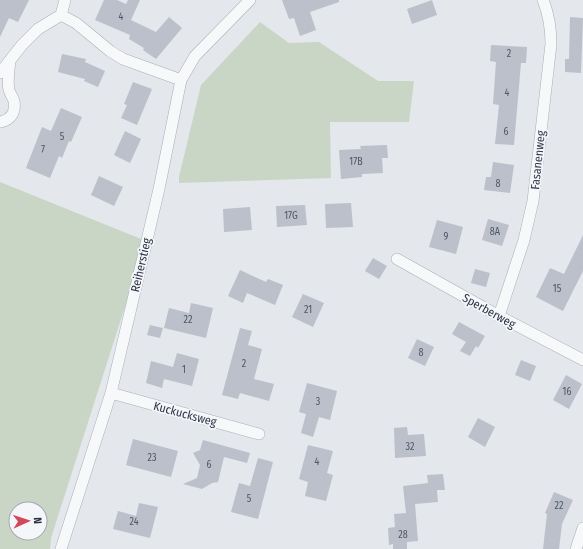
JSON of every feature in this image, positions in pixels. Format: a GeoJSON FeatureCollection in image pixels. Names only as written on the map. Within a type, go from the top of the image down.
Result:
{"type":"FeatureCollection","features":[{"type":"Feature","properties":{"kind":"street"},"geometry":{"type":"LineString","coordinates":[[0,74],[22,45],[38,29],[61,16],[65,0]]}},
{"type":"Feature","properties":{"kind":"street","name":"Reiherstieg"},"geometry":{"type":"LineString","coordinates":[[61,549],[111,393],[159,189],[181,80],[195,56],[250,0]]}},
{"type":"Feature","properties":{"kind":"street","name":"Fasanenweg"},"geometry":{"type":"LineString","coordinates":[[499,316],[524,240],[533,201],[551,44],[551,28],[548,12],[543,0]]}},
{"type":"Feature","properties":{"kind":"street"},"geometry":{"type":"LineString","coordinates":[[61,16],[76,23],[110,51],[123,59],[181,80]]}},
{"type":"Feature","properties":{"kind":"street"},"geometry":{"type":"LineString","coordinates":[[0,122],[11,117],[14,109],[14,101],[9,89],[10,60]]}},
{"type":"Feature","properties":{"kind":"street","name":"Sperberweg"},"geometry":{"type":"LineString","coordinates":[[397,259],[499,316],[583,360]]}},
{"type":"Feature","properties":{"kind":"street","name":"Kuckucksweg"},"geometry":{"type":"LineString","coordinates":[[111,393],[259,434]]}},
{"type":"Feature","properties":{"kind":"street"},"geometry":{"type":"LineString","coordinates":[[576,549],[583,528]]}},
{"type":"Feature","properties":{"kind":"green space"},"geometry":{"type":"Polygon","coordinates":[[[260,22],[289,43],[319,42],[378,81],[414,81],[409,122],[330,122],[331,178],[179,183],[179,177],[201,85],[260,22]]]}},
{"type":"Feature","properties":{"kind":"green space"},"geometry":{"type":"Polygon","coordinates":[[[0,182],[146,241],[51,538],[50,549],[0,549],[0,182]]]}},
{"type":"Feature","properties":{"kind":"building"},"geometry":{"type":"Polygon","coordinates":[[[0,0],[29,0],[18,22],[9,18],[0,37],[0,0]]]}},
{"type":"Feature","properties":{"kind":"building"},"geometry":{"type":"Polygon","coordinates":[[[104,0],[117,0],[126,4],[128,0],[140,0],[131,20],[156,32],[169,17],[182,28],[156,59],[143,50],[144,48],[129,39],[130,35],[95,20],[104,0]]]}},
{"type":"Feature","properties":{"kind":"building"},"geometry":{"type":"Polygon","coordinates":[[[282,0],[339,0],[339,2],[310,12],[316,30],[300,36],[294,18],[289,19],[282,0]]]}},
{"type":"Feature","properties":{"kind":"building"},"geometry":{"type":"Polygon","coordinates":[[[432,0],[437,15],[412,24],[407,9],[432,0]]]}},
{"type":"Feature","properties":{"kind":"building"},"geometry":{"type":"Polygon","coordinates":[[[570,17],[583,18],[581,73],[565,72],[565,59],[569,59],[570,17]]]}},
{"type":"Feature","properties":{"kind":"building"},"geometry":{"type":"Polygon","coordinates":[[[491,45],[527,47],[526,63],[521,63],[514,145],[495,144],[499,105],[493,104],[496,62],[490,61],[491,45]]]}},
{"type":"Feature","properties":{"kind":"building"},"geometry":{"type":"Polygon","coordinates":[[[62,54],[86,59],[85,62],[105,71],[98,87],[84,81],[85,79],[58,72],[62,54]]]}},
{"type":"Feature","properties":{"kind":"building"},"geometry":{"type":"Polygon","coordinates":[[[133,82],[152,89],[137,125],[121,118],[127,105],[124,104],[133,82]]]}},
{"type":"Feature","properties":{"kind":"building"},"geometry":{"type":"Polygon","coordinates":[[[61,108],[82,117],[62,158],[59,156],[50,178],[26,168],[42,127],[51,131],[61,108]]]}},
{"type":"Feature","properties":{"kind":"building"},"geometry":{"type":"Polygon","coordinates":[[[125,131],[141,139],[130,163],[114,155],[125,131]]]}},
{"type":"Feature","properties":{"kind":"building"},"geometry":{"type":"Polygon","coordinates":[[[387,145],[388,158],[382,158],[383,173],[362,174],[362,177],[341,179],[339,150],[361,149],[360,146],[387,145]]]}},
{"type":"Feature","properties":{"kind":"building"},"geometry":{"type":"Polygon","coordinates":[[[493,162],[514,165],[510,193],[484,190],[486,177],[491,177],[493,162]]]}},
{"type":"Feature","properties":{"kind":"building"},"geometry":{"type":"Polygon","coordinates":[[[99,176],[123,187],[114,206],[91,195],[99,176]]]}},
{"type":"Feature","properties":{"kind":"building"},"geometry":{"type":"Polygon","coordinates":[[[351,203],[353,227],[326,228],[325,204],[351,203]]]}},
{"type":"Feature","properties":{"kind":"building"},"geometry":{"type":"Polygon","coordinates":[[[305,205],[307,225],[277,227],[276,206],[305,205]]]}},
{"type":"Feature","properties":{"kind":"building"},"geometry":{"type":"Polygon","coordinates":[[[250,207],[252,230],[224,232],[223,209],[250,207]]]}},
{"type":"Feature","properties":{"kind":"building"},"geometry":{"type":"Polygon","coordinates":[[[488,219],[509,225],[502,246],[482,240],[488,219]]]}},
{"type":"Feature","properties":{"kind":"building"},"geometry":{"type":"Polygon","coordinates":[[[437,220],[463,227],[456,254],[429,247],[437,220]]]}},
{"type":"Feature","properties":{"kind":"building"},"geometry":{"type":"Polygon","coordinates":[[[583,235],[583,271],[563,311],[536,297],[550,268],[564,274],[583,235]]]}},
{"type":"Feature","properties":{"kind":"building"},"geometry":{"type":"Polygon","coordinates":[[[373,258],[387,266],[379,279],[365,271],[373,258]]]}},
{"type":"Feature","properties":{"kind":"building"},"geometry":{"type":"Polygon","coordinates":[[[475,269],[490,273],[486,287],[471,283],[475,269]]]}},
{"type":"Feature","properties":{"kind":"building"},"geometry":{"type":"Polygon","coordinates":[[[240,270],[266,282],[268,279],[283,285],[275,305],[247,293],[243,303],[228,296],[240,270]]]}},
{"type":"Feature","properties":{"kind":"building"},"geometry":{"type":"Polygon","coordinates":[[[303,294],[324,303],[313,327],[292,317],[303,294]]]}},
{"type":"Feature","properties":{"kind":"building"},"geometry":{"type":"Polygon","coordinates":[[[191,303],[213,308],[206,338],[164,328],[169,308],[189,313],[191,303]]]}},
{"type":"Feature","properties":{"kind":"building"},"geometry":{"type":"Polygon","coordinates":[[[459,322],[485,336],[478,348],[476,346],[470,356],[460,351],[466,342],[452,334],[459,322]]]}},
{"type":"Feature","properties":{"kind":"building"},"geometry":{"type":"Polygon","coordinates":[[[150,325],[163,328],[160,338],[147,335],[150,325]]]}},
{"type":"Feature","properties":{"kind":"building"},"geometry":{"type":"Polygon","coordinates":[[[240,328],[252,331],[248,345],[262,349],[254,379],[274,384],[269,401],[240,393],[238,399],[222,395],[240,328]]]}},
{"type":"Feature","properties":{"kind":"building"},"geometry":{"type":"Polygon","coordinates":[[[417,339],[434,347],[425,366],[408,358],[417,339]]]}},
{"type":"Feature","properties":{"kind":"building"},"geometry":{"type":"Polygon","coordinates":[[[177,353],[199,359],[192,386],[164,379],[162,388],[146,383],[151,361],[173,367],[177,353]]]}},
{"type":"Feature","properties":{"kind":"building"},"geometry":{"type":"Polygon","coordinates":[[[521,360],[536,366],[530,381],[515,375],[521,360]]]}},
{"type":"Feature","properties":{"kind":"building"},"geometry":{"type":"Polygon","coordinates":[[[566,375],[582,384],[569,409],[553,400],[566,375]]]}},
{"type":"Feature","properties":{"kind":"building"},"geometry":{"type":"Polygon","coordinates":[[[307,383],[337,391],[330,420],[319,417],[313,437],[301,433],[306,414],[299,412],[307,383]]]}},
{"type":"Feature","properties":{"kind":"building"},"geometry":{"type":"Polygon","coordinates":[[[478,418],[495,427],[485,447],[468,437],[478,418]]]}},
{"type":"Feature","properties":{"kind":"building"},"geometry":{"type":"Polygon","coordinates":[[[407,427],[408,435],[424,434],[426,456],[395,458],[394,428],[407,427]]]}},
{"type":"Feature","properties":{"kind":"building"},"geometry":{"type":"Polygon","coordinates":[[[133,439],[178,451],[171,477],[126,465],[133,439]]]}},
{"type":"Feature","properties":{"kind":"building"},"geometry":{"type":"Polygon","coordinates":[[[203,440],[250,453],[247,463],[224,457],[218,482],[212,483],[202,489],[183,484],[197,478],[200,465],[193,453],[200,450],[203,440]]]}},
{"type":"Feature","properties":{"kind":"building"},"geometry":{"type":"Polygon","coordinates":[[[308,445],[333,451],[327,473],[333,475],[326,501],[305,496],[308,482],[299,479],[308,445]]]}},
{"type":"Feature","properties":{"kind":"building"},"geometry":{"type":"Polygon","coordinates":[[[258,458],[273,462],[258,519],[231,512],[239,483],[250,486],[258,458]]]}},
{"type":"Feature","properties":{"kind":"building"},"geometry":{"type":"Polygon","coordinates":[[[443,474],[445,490],[437,490],[438,502],[415,504],[418,541],[407,542],[407,549],[393,549],[393,544],[389,545],[388,528],[395,527],[394,514],[406,513],[403,486],[428,483],[427,475],[443,474]]]}},
{"type":"Feature","properties":{"kind":"building"},"geometry":{"type":"Polygon","coordinates":[[[554,492],[573,500],[562,524],[559,549],[543,549],[547,514],[545,513],[554,492]]]}},
{"type":"Feature","properties":{"kind":"building"},"geometry":{"type":"Polygon","coordinates":[[[139,503],[158,507],[150,538],[113,529],[118,511],[136,516],[139,503]]]}}]}
